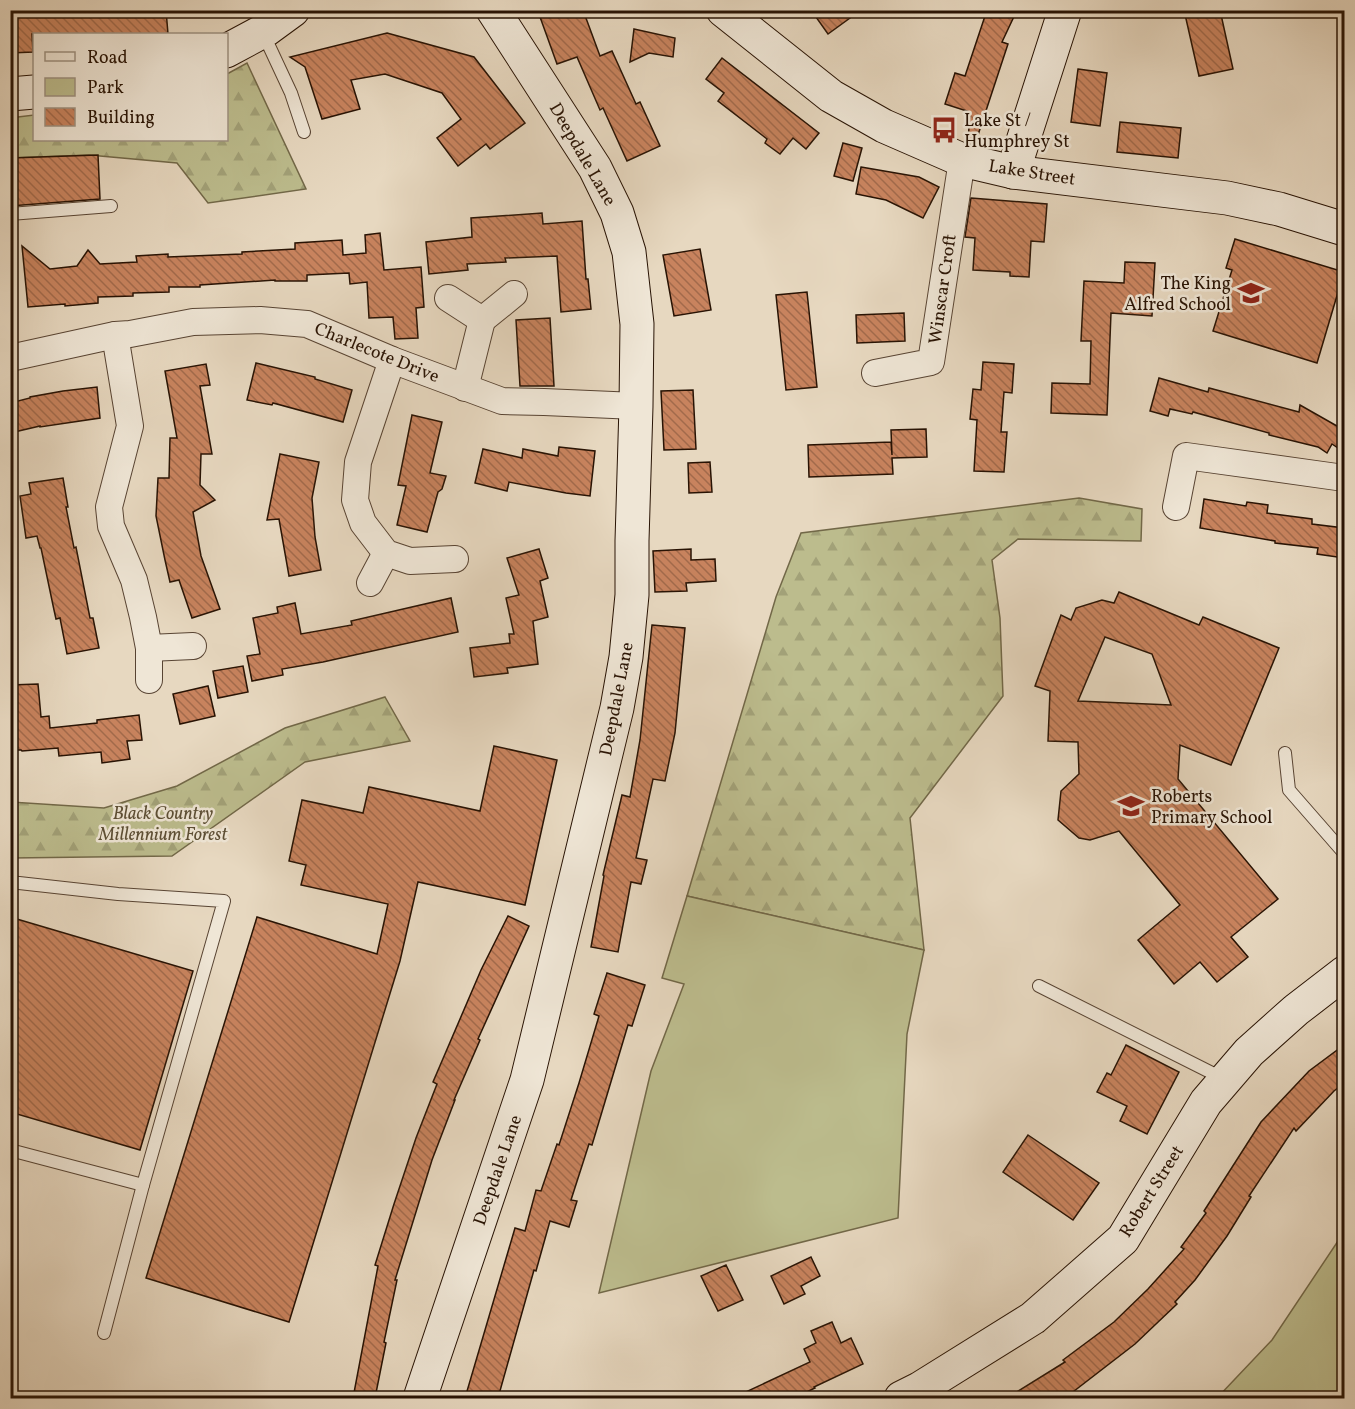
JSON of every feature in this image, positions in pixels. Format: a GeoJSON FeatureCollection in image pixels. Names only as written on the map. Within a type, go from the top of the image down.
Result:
{"type":"FeatureCollection","features":[{"type":"Feature","properties":{"kind":"street"},"geometry":{"type":"LineString","coordinates":[[228,50],[262,32],[293,10]]}},
{"type":"Feature","properties":{"kind":"street","name":"Deepdale Lane"},"geometry":{"type":"LineString","coordinates":[[420,1398],[527,1080],[617,708],[632,595],[637,324],[629,252],[617,213],[595,168],[493,10]]}},
{"type":"Feature","properties":{"kind":"street","name":"Lake Street"},"geometry":{"type":"LineString","coordinates":[[723,10],[831,96],[884,126],[962,160],[1013,172],[1227,198],[1279,209],[1344,229]]}},
{"type":"Feature","properties":{"kind":"street"},"geometry":{"type":"LineString","coordinates":[[1013,172],[1065,10]]}},
{"type":"Feature","properties":{"kind":"street"},"geometry":{"type":"LineString","coordinates":[[10,94],[33,92]]}},
{"type":"Feature","properties":{"kind":"street","name":"Winscar Croft"},"geometry":{"type":"LineString","coordinates":[[875,373],[932,362],[962,160]]}},
{"type":"Feature","properties":{"kind":"street"},"geometry":{"type":"LineString","coordinates":[[465,388],[482,320],[514,294]]}},
{"type":"Feature","properties":{"kind":"street"},"geometry":{"type":"LineString","coordinates":[[448,298],[482,320]]}},
{"type":"Feature","properties":{"kind":"street","name":"Charlecote Drive"},"geometry":{"type":"LineString","coordinates":[[10,358],[115,335],[193,322],[260,320],[307,324],[392,360],[502,402],[636,406]]}},
{"type":"Feature","properties":{"kind":"street"},"geometry":{"type":"LineString","coordinates":[[115,335],[130,426],[109,507],[111,526],[134,580],[149,648],[149,680]]}},
{"type":"Feature","properties":{"kind":"street"},"geometry":{"type":"LineString","coordinates":[[392,360],[358,462],[355,500],[363,523],[386,553],[410,561],[455,559]]}},
{"type":"Feature","properties":{"kind":"street"},"geometry":{"type":"LineString","coordinates":[[1176,507],[1186,456],[1344,478]]}},
{"type":"Feature","properties":{"kind":"street"},"geometry":{"type":"LineString","coordinates":[[370,583],[386,553]]}},
{"type":"Feature","properties":{"kind":"street"},"geometry":{"type":"LineString","coordinates":[[149,648],[193,646]]}},
{"type":"Feature","properties":{"kind":"street","name":"Robert Street"},"geometry":{"type":"LineString","coordinates":[[901,1398],[1033,1318],[1123,1239],[1206,1102],[1249,1052],[1344,973]]}},
{"type":"Feature","properties":{"kind":"lane"},"geometry":{"type":"LineString","coordinates":[[262,32],[291,93],[304,132]]}},
{"type":"Feature","properties":{"kind":"lane"},"geometry":{"type":"LineString","coordinates":[[10,214],[111,206]]}},
{"type":"Feature","properties":{"kind":"lane"},"geometry":{"type":"LineString","coordinates":[[1285,753],[1289,790],[1344,853]]}},
{"type":"Feature","properties":{"kind":"lane"},"geometry":{"type":"LineString","coordinates":[[10,882],[118,894],[224,901],[143,1185],[104,1334]]}},
{"type":"Feature","properties":{"kind":"lane"},"geometry":{"type":"LineString","coordinates":[[1039,986],[1225,1080]]}},
{"type":"Feature","properties":{"kind":"lane"},"geometry":{"type":"LineString","coordinates":[[10,1150],[143,1185]]}},
{"type":"Feature","properties":{"kind":"green space"},"geometry":{"type":"Polygon","coordinates":[[[247,63],[306,189],[208,203],[177,163],[89,155],[11,158],[10,118],[33,115],[33,141],[228,141],[228,73],[247,63]]]}},
{"type":"Feature","properties":{"kind":"green space"},"geometry":{"type":"Polygon","coordinates":[[[1079,498],[1142,509],[1141,541],[1018,539],[992,560],[1000,618],[1003,696],[910,818],[924,950],[687,896],[776,597],[801,533],[1079,498]]]}},
{"type":"Feature","properties":{"kind":"green space","name":"Black Country Millennium Forest"},"geometry":{"type":"Polygon","coordinates":[[[385,697],[410,741],[305,762],[172,856],[11,858],[11,802],[104,808],[177,786],[285,728],[385,697]]]}},
{"type":"Feature","properties":{"kind":"green space"},"geometry":{"type":"Polygon","coordinates":[[[687,896],[924,950],[907,1034],[898,1218],[599,1293],[651,1071],[684,984],[662,978],[687,896]]]}},
{"type":"Feature","properties":{"kind":"green space"},"geometry":{"type":"Polygon","coordinates":[[[1344,1232],[1344,1398],[1217,1398],[1272,1340],[1344,1232]]]}},
{"type":"Feature","properties":{"kind":"building"},"geometry":{"type":"Polygon","coordinates":[[[11,10],[166,10],[168,33],[33,33],[33,52],[10,53],[11,10]]]}},
{"type":"Feature","properties":{"kind":"building"},"geometry":{"type":"Polygon","coordinates":[[[558,10],[583,10],[600,56],[612,51],[636,104],[640,102],[660,146],[627,161],[603,108],[600,110],[577,57],[557,64],[540,17],[558,10]]]}},
{"type":"Feature","properties":{"kind":"building"},"geometry":{"type":"Polygon","coordinates":[[[811,10],[861,10],[828,34],[811,10]]]}},
{"type":"Feature","properties":{"kind":"building"},"geometry":{"type":"Polygon","coordinates":[[[987,10],[1017,10],[1002,42],[1008,44],[975,144],[968,142],[970,112],[945,104],[955,73],[965,76],[987,10]]]}},
{"type":"Feature","properties":{"kind":"building"},"geometry":{"type":"Polygon","coordinates":[[[1184,10],[1220,10],[1233,69],[1199,76],[1184,10]]]}},
{"type":"Feature","properties":{"kind":"building"},"geometry":{"type":"Polygon","coordinates":[[[634,29],[675,38],[673,57],[649,53],[630,62],[634,29]]]}},
{"type":"Feature","properties":{"kind":"building"},"geometry":{"type":"Polygon","coordinates":[[[387,33],[474,57],[525,123],[490,149],[486,144],[458,166],[437,138],[461,119],[442,93],[385,74],[351,80],[360,109],[322,119],[305,67],[290,57],[387,33]]]}},
{"type":"Feature","properties":{"kind":"building"},"geometry":{"type":"Polygon","coordinates":[[[722,58],[819,133],[806,149],[793,138],[780,154],[765,143],[767,139],[718,101],[724,93],[706,79],[722,58]]]}},
{"type":"Feature","properties":{"kind":"building"},"geometry":{"type":"Polygon","coordinates":[[[1078,69],[1107,73],[1100,126],[1071,122],[1078,69]]]}},
{"type":"Feature","properties":{"kind":"building"},"geometry":{"type":"Polygon","coordinates":[[[1120,122],[1181,128],[1178,158],[1117,152],[1120,122]]]}},
{"type":"Feature","properties":{"kind":"building"},"geometry":{"type":"Polygon","coordinates":[[[843,143],[862,148],[853,181],[834,176],[843,143]]]}},
{"type":"Feature","properties":{"kind":"building"},"geometry":{"type":"Polygon","coordinates":[[[98,155],[100,199],[10,206],[10,158],[98,155]]]}},
{"type":"Feature","properties":{"kind":"building"},"geometry":{"type":"Polygon","coordinates":[[[861,167],[919,177],[939,187],[923,218],[886,200],[856,194],[861,167]]]}},
{"type":"Feature","properties":{"kind":"building"},"geometry":{"type":"Polygon","coordinates":[[[971,198],[1047,204],[1044,242],[1031,241],[1029,277],[1010,276],[1010,272],[973,270],[975,238],[965,237],[971,198]]]}},
{"type":"Feature","properties":{"kind":"building"},"geometry":{"type":"Polygon","coordinates":[[[542,213],[543,224],[582,221],[586,279],[588,279],[591,309],[561,312],[557,256],[505,258],[506,262],[467,264],[468,270],[429,274],[426,242],[472,237],[471,218],[542,213]]]}},
{"type":"Feature","properties":{"kind":"building"},"geometry":{"type":"Polygon","coordinates":[[[380,233],[384,270],[421,267],[424,307],[416,308],[418,338],[395,339],[393,317],[369,318],[367,282],[350,284],[349,273],[307,275],[307,281],[275,280],[200,285],[200,287],[169,287],[169,292],[98,297],[98,303],[28,307],[22,246],[50,269],[77,266],[88,250],[100,264],[137,262],[136,256],[242,254],[242,252],[295,249],[295,243],[342,240],[343,255],[366,253],[365,235],[380,233]]]}},
{"type":"Feature","properties":{"kind":"building"},"geometry":{"type":"Polygon","coordinates":[[[1235,239],[1344,272],[1317,363],[1213,331],[1232,270],[1226,268],[1235,239]]]}},
{"type":"Feature","properties":{"kind":"building"},"geometry":{"type":"Polygon","coordinates":[[[700,249],[711,310],[674,316],[663,255],[700,249]]]}},
{"type":"Feature","properties":{"kind":"building"},"geometry":{"type":"Polygon","coordinates":[[[1125,262],[1155,263],[1152,316],[1111,313],[1107,415],[1051,413],[1052,383],[1090,384],[1091,341],[1081,341],[1084,281],[1124,283],[1125,262]]]}},
{"type":"Feature","properties":{"kind":"building"},"geometry":{"type":"Polygon","coordinates":[[[807,292],[817,387],[786,390],[776,295],[807,292]]]}},
{"type":"Feature","properties":{"kind":"building"},"geometry":{"type":"Polygon","coordinates":[[[904,313],[905,341],[857,343],[856,315],[904,313]]]}},
{"type":"Feature","properties":{"kind":"building"},"geometry":{"type":"Polygon","coordinates":[[[550,318],[554,386],[520,386],[516,320],[550,318]]]}},
{"type":"Feature","properties":{"kind":"building"},"geometry":{"type":"Polygon","coordinates":[[[983,362],[1014,364],[1012,393],[1004,392],[1001,432],[1007,432],[1004,472],[974,471],[977,420],[970,419],[973,389],[981,390],[983,362]]]}},
{"type":"Feature","properties":{"kind":"building"},"geometry":{"type":"Polygon","coordinates":[[[256,363],[315,377],[315,379],[352,390],[343,422],[273,403],[272,405],[247,400],[256,363]]]}},
{"type":"Feature","properties":{"kind":"building"},"geometry":{"type":"Polygon","coordinates":[[[206,364],[210,385],[200,386],[212,454],[201,454],[200,485],[215,500],[193,512],[201,556],[220,609],[192,618],[179,580],[170,582],[156,516],[158,478],[169,478],[170,438],[177,438],[165,371],[206,364]]]}},
{"type":"Feature","properties":{"kind":"building"},"geometry":{"type":"Polygon","coordinates":[[[1159,378],[1208,392],[1209,388],[1299,412],[1300,405],[1344,430],[1344,452],[1332,444],[1327,453],[1318,447],[1193,412],[1192,414],[1170,409],[1168,416],[1150,411],[1159,378]]]}},
{"type":"Feature","properties":{"kind":"building"},"geometry":{"type":"Polygon","coordinates":[[[97,387],[100,418],[40,426],[10,433],[10,403],[30,397],[97,387]]]}},
{"type":"Feature","properties":{"kind":"building"},"geometry":{"type":"Polygon","coordinates":[[[693,390],[696,449],[664,450],[661,391],[693,390]]]}},
{"type":"Feature","properties":{"kind":"building"},"geometry":{"type":"Polygon","coordinates":[[[412,415],[442,422],[430,473],[446,476],[442,489],[438,492],[427,532],[397,525],[406,486],[398,485],[412,415]]]}},
{"type":"Feature","properties":{"kind":"building"},"geometry":{"type":"Polygon","coordinates":[[[926,429],[927,457],[892,458],[893,474],[809,477],[808,445],[891,442],[892,455],[891,430],[926,429]]]}},
{"type":"Feature","properties":{"kind":"building"},"geometry":{"type":"Polygon","coordinates":[[[559,447],[595,451],[590,496],[509,482],[507,491],[475,483],[483,449],[522,458],[523,449],[558,456],[559,447]]]}},
{"type":"Feature","properties":{"kind":"building"},"geometry":{"type":"Polygon","coordinates":[[[280,454],[319,462],[312,498],[315,537],[321,570],[289,576],[279,519],[267,520],[280,454]]]}},
{"type":"Feature","properties":{"kind":"building"},"geometry":{"type":"Polygon","coordinates":[[[710,462],[712,492],[689,493],[688,463],[710,462]]]}},
{"type":"Feature","properties":{"kind":"building"},"geometry":{"type":"Polygon","coordinates":[[[63,478],[74,548],[76,547],[90,618],[93,618],[99,648],[67,654],[60,618],[56,619],[37,536],[26,538],[20,496],[31,494],[29,483],[63,478]]]}},
{"type":"Feature","properties":{"kind":"building"},"geometry":{"type":"Polygon","coordinates":[[[1204,499],[1246,506],[1247,502],[1268,505],[1267,513],[1312,519],[1312,524],[1344,528],[1344,558],[1317,554],[1318,548],[1275,543],[1275,541],[1200,528],[1204,499]]]}},
{"type":"Feature","properties":{"kind":"building"},"geometry":{"type":"Polygon","coordinates":[[[539,549],[548,578],[540,581],[548,617],[533,621],[538,664],[507,668],[508,673],[474,677],[470,648],[510,643],[509,634],[514,634],[506,598],[519,595],[507,558],[539,549]]]}},
{"type":"Feature","properties":{"kind":"building"},"geometry":{"type":"Polygon","coordinates":[[[691,549],[691,560],[715,559],[716,581],[686,583],[687,591],[655,592],[653,551],[691,549]]]}},
{"type":"Feature","properties":{"kind":"building"},"geometry":{"type":"Polygon","coordinates":[[[1119,592],[1199,625],[1203,617],[1279,648],[1231,765],[1180,745],[1178,779],[1278,899],[1231,937],[1248,957],[1217,982],[1200,962],[1174,984],[1138,940],[1180,905],[1119,831],[1090,840],[1079,838],[1058,820],[1061,791],[1079,774],[1078,742],[1048,741],[1050,691],[1035,686],[1061,615],[1071,620],[1076,608],[1102,600],[1114,603],[1119,592]],[[1105,637],[1078,701],[1171,705],[1152,654],[1105,637]]]}},
{"type":"Feature","properties":{"kind":"building"},"geometry":{"type":"Polygon","coordinates":[[[451,598],[458,632],[282,669],[283,675],[252,681],[247,656],[260,654],[253,618],[278,613],[277,607],[295,603],[301,634],[352,625],[351,621],[451,598]]]}},
{"type":"Feature","properties":{"kind":"building"},"geometry":{"type":"Polygon","coordinates":[[[652,625],[685,628],[675,733],[665,781],[653,779],[636,858],[647,860],[641,884],[631,882],[618,952],[591,947],[603,875],[622,795],[630,797],[640,740],[652,625]]]}},
{"type":"Feature","properties":{"kind":"building"},"geometry":{"type":"Polygon","coordinates":[[[243,666],[248,692],[218,698],[213,671],[243,666]]]}},
{"type":"Feature","properties":{"kind":"building"},"geometry":{"type":"Polygon","coordinates":[[[38,684],[41,717],[49,716],[50,728],[97,723],[97,720],[139,715],[142,740],[127,741],[130,759],[102,763],[101,752],[59,756],[58,748],[10,750],[10,685],[38,684]]]}},
{"type":"Feature","properties":{"kind":"building"},"geometry":{"type":"Polygon","coordinates":[[[208,686],[215,716],[180,724],[173,694],[208,686]]]}},
{"type":"Feature","properties":{"kind":"building"},"geometry":{"type":"Polygon","coordinates":[[[494,746],[557,760],[525,905],[418,882],[400,961],[289,1322],[146,1278],[257,917],[377,954],[388,904],[301,885],[306,865],[289,861],[302,800],[363,813],[369,787],[480,811],[494,746]]]}},
{"type":"Feature","properties":{"kind":"building"},"geometry":{"type":"Polygon","coordinates":[[[508,916],[529,926],[478,1039],[480,1040],[454,1100],[432,1160],[395,1280],[397,1280],[375,1398],[353,1398],[378,1266],[375,1265],[416,1138],[437,1084],[433,1082],[481,970],[508,916]]]}},
{"type":"Feature","properties":{"kind":"building"},"geometry":{"type":"Polygon","coordinates":[[[10,917],[193,971],[140,1150],[10,1112],[10,917]]]}},
{"type":"Feature","properties":{"kind":"building"},"geometry":{"type":"Polygon","coordinates":[[[607,973],[645,985],[632,1026],[628,1025],[592,1145],[589,1144],[571,1200],[577,1201],[569,1227],[550,1221],[498,1398],[465,1398],[515,1228],[525,1231],[536,1190],[541,1191],[557,1144],[559,1145],[599,1016],[594,1014],[607,973]]]}},
{"type":"Feature","properties":{"kind":"building"},"geometry":{"type":"Polygon","coordinates":[[[1126,1045],[1179,1072],[1147,1134],[1120,1121],[1127,1106],[1097,1092],[1107,1073],[1111,1075],[1126,1045]]]}},
{"type":"Feature","properties":{"kind":"building"},"geometry":{"type":"Polygon","coordinates":[[[1344,1045],[1344,1083],[1296,1131],[1294,1128],[1249,1196],[1251,1197],[1227,1236],[1195,1280],[1175,1302],[1177,1304],[1135,1344],[1065,1398],[1007,1398],[1065,1362],[1063,1360],[1114,1322],[1148,1289],[1184,1249],[1181,1247],[1206,1213],[1204,1211],[1261,1122],[1309,1071],[1344,1045]]]}},
{"type":"Feature","properties":{"kind":"building"},"geometry":{"type":"Polygon","coordinates":[[[1028,1135],[1099,1183],[1073,1220],[1003,1172],[1028,1135]]]}},
{"type":"Feature","properties":{"kind":"building"},"geometry":{"type":"Polygon","coordinates":[[[811,1257],[820,1276],[801,1286],[805,1294],[784,1304],[771,1276],[811,1257]]]}},
{"type":"Feature","properties":{"kind":"building"},"geometry":{"type":"Polygon","coordinates":[[[726,1265],[743,1300],[718,1311],[701,1276],[726,1265]]]}},
{"type":"Feature","properties":{"kind":"building"},"geometry":{"type":"Polygon","coordinates":[[[832,1322],[841,1343],[851,1338],[863,1364],[794,1398],[733,1398],[810,1362],[804,1349],[816,1343],[811,1331],[832,1322]]]}},
{"type":"Feature","properties":{"kind":"place","name":"Lake St / Humphrey St"},"geometry":{"type":"Point","coordinates":[944,130]}},
{"type":"Feature","properties":{"kind":"place","name":"The King Alfred School"},"geometry":{"type":"Point","coordinates":[1251,293]}},
{"type":"Feature","properties":{"kind":"place","name":"Roberts Primary School"},"geometry":{"type":"Point","coordinates":[1131,806]}}]}
